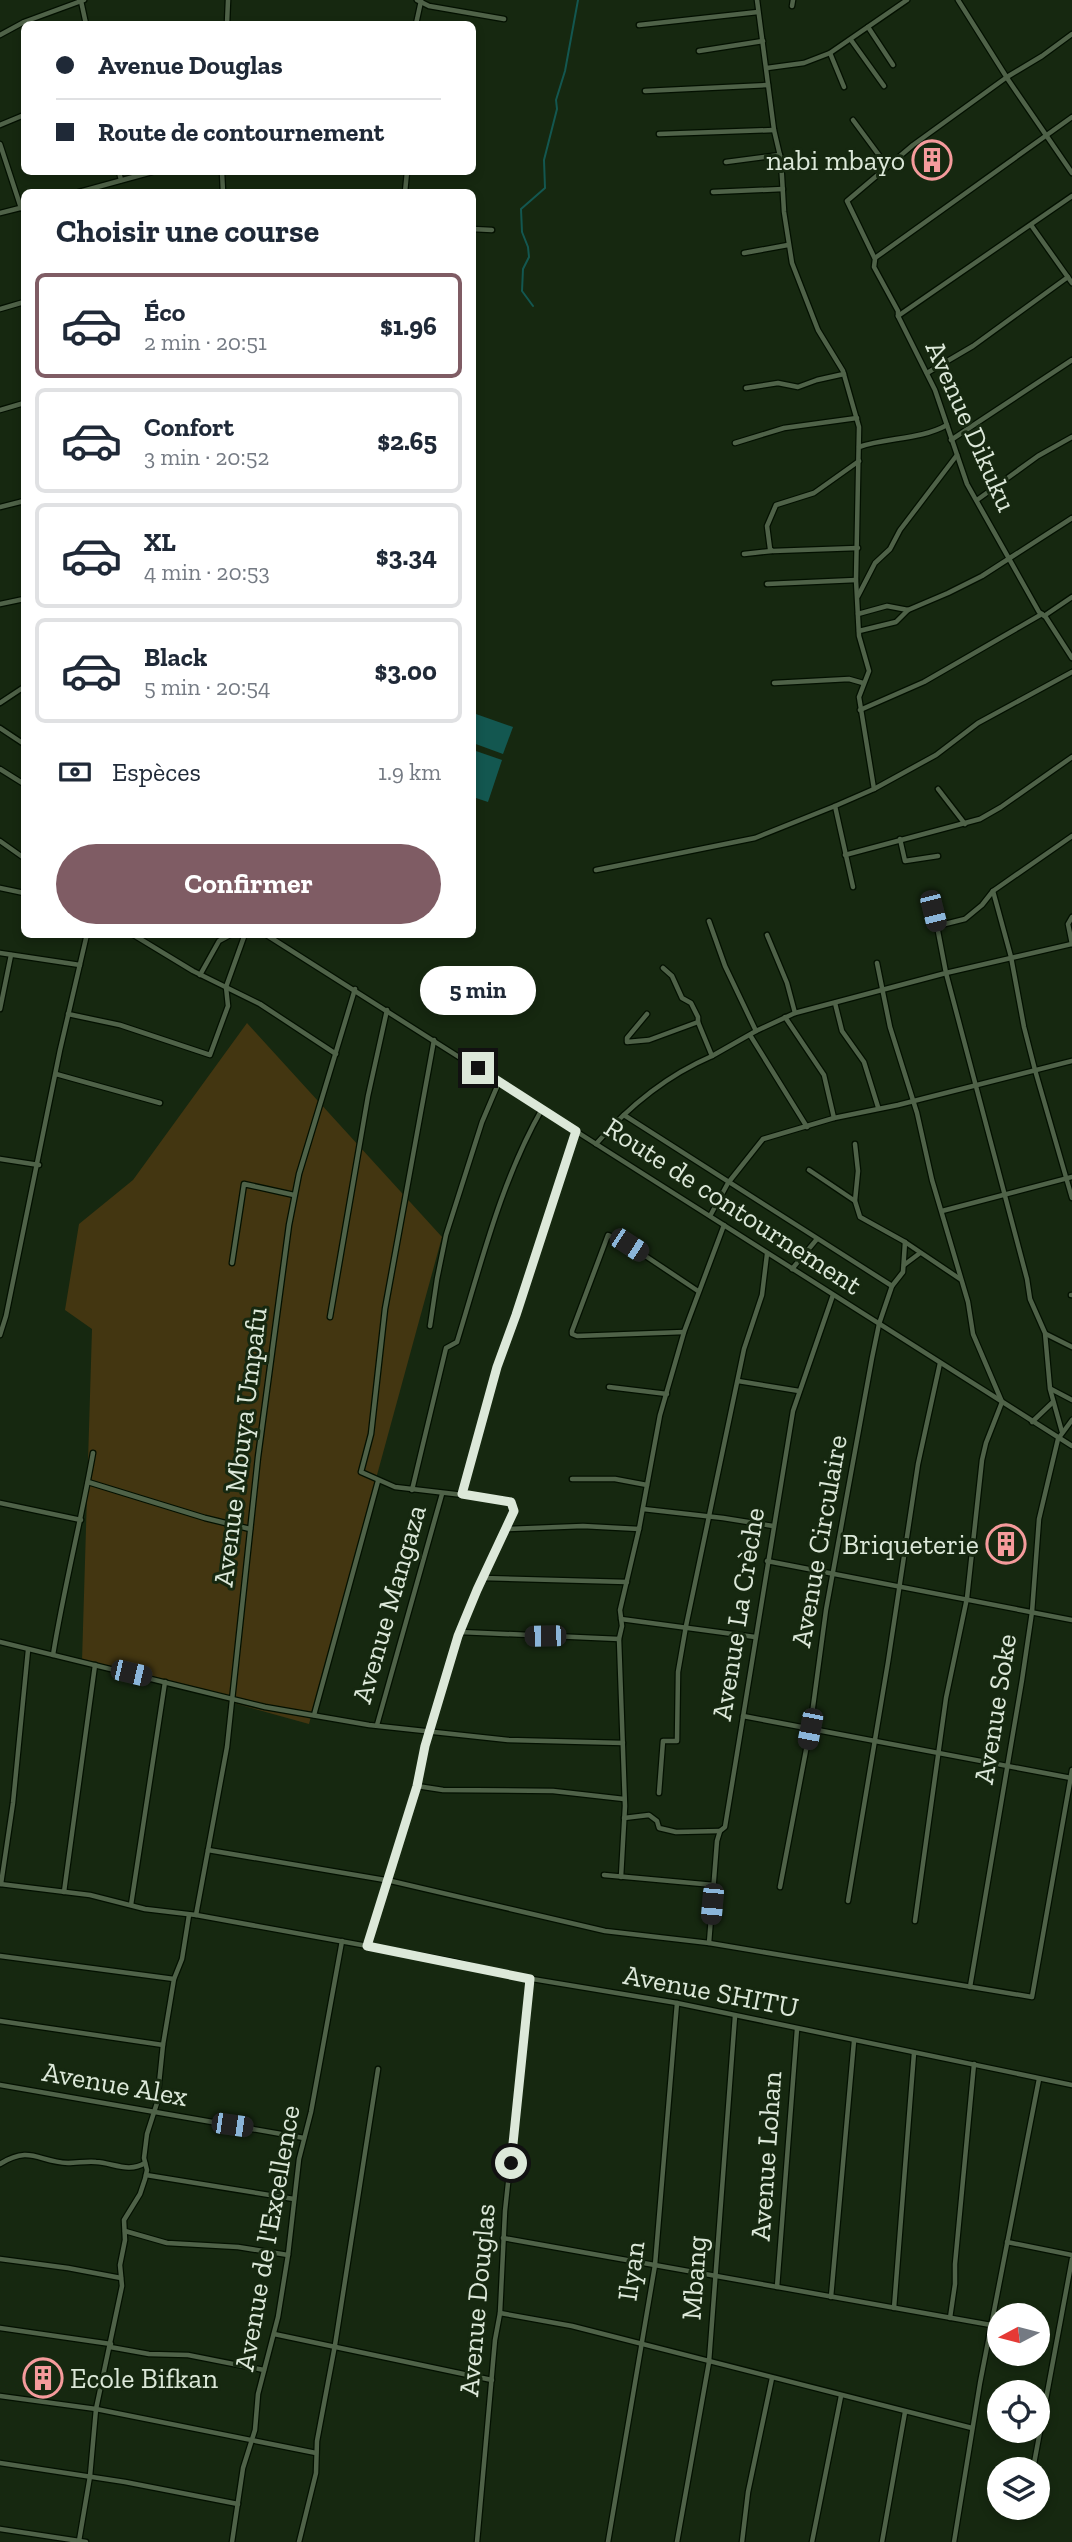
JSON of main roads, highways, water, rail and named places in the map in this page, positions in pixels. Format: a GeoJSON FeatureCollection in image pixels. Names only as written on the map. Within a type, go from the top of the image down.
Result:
{"type":"FeatureCollection","features":[{"type":"Feature","properties":{"kind":"water"},"geometry":{"type":"Polygon","coordinates":[[[476,714],[513,727],[503,754],[476,744],[476,714]]]}},
{"type":"Feature","properties":{"kind":"water"},"geometry":{"type":"Polygon","coordinates":[[[476,751],[502,760],[488,802],[476,798],[476,751]]]}},
{"type":"Feature","properties":{"kind":"waterway"},"geometry":{"type":"LineString","coordinates":[[533,306],[522,291],[523,269],[529,257],[522,232],[521,209],[545,188],[544,160],[557,109],[556,100],[565,71],[578,0]]}},
{"type":"Feature","properties":{"kind":"place","name":"nabi mbayo"},"geometry":{"type":"Point","coordinates":[932,160]}},
{"type":"Feature","properties":{"kind":"place","name":"Briqueterie"},"geometry":{"type":"Point","coordinates":[1006,1544]}},
{"type":"Feature","properties":{"kind":"place","name":"Ecole Bifkan"},"geometry":{"type":"Point","coordinates":[43,2378]}}]}
